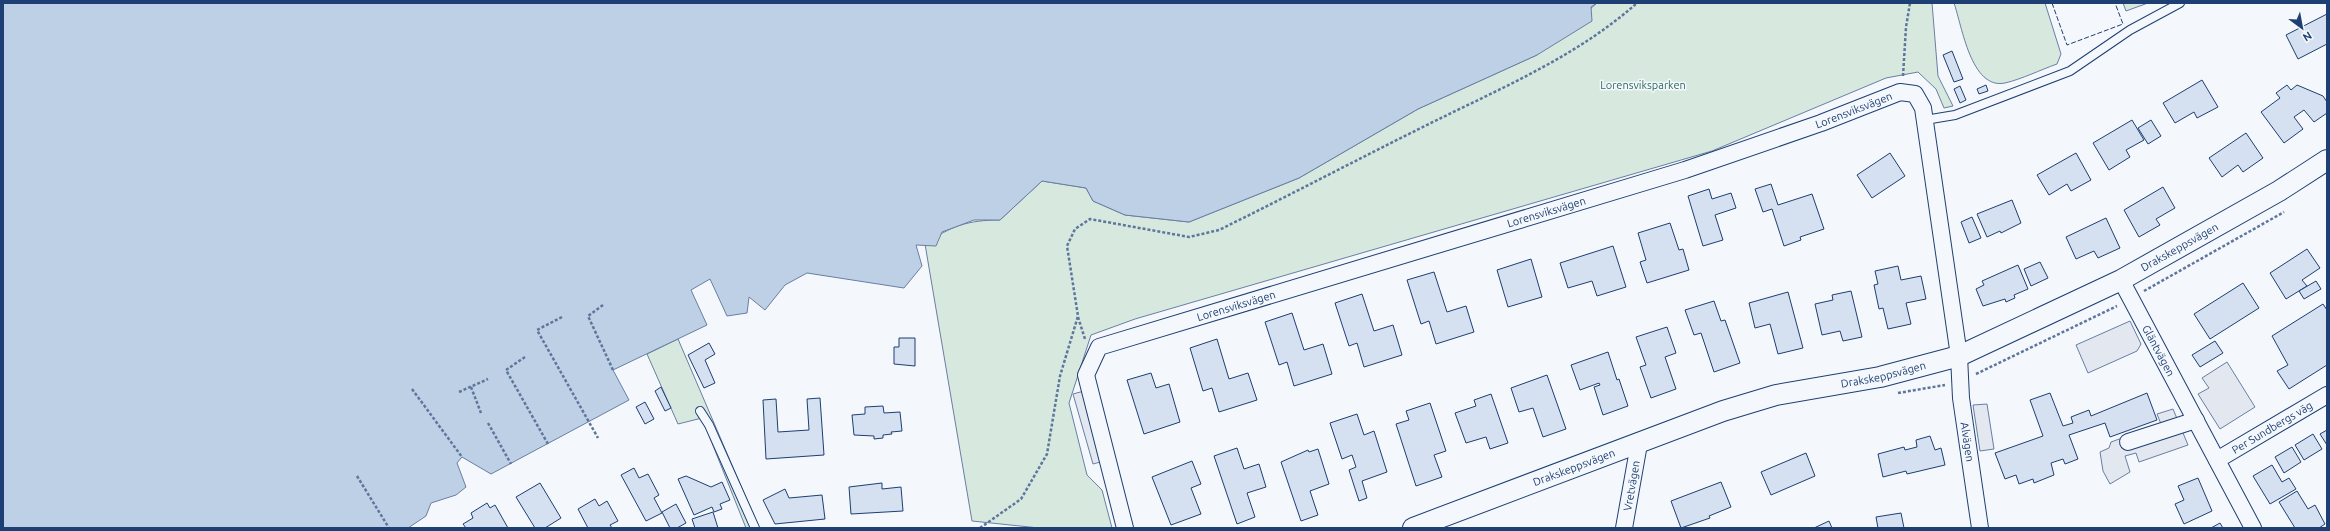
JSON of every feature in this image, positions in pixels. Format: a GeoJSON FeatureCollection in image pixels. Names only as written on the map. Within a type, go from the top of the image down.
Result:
{"type":"FeatureCollection","features":[{"type":"Feature","properties":{"kind":"street","name":"Lorensviksvägen"},"geometry":{"type":"LineString","coordinates":[[1125,528],[1100,425],[1086,375],[1099,347],[1685,170],[1821,123],[1900,92],[1915,94],[1923,108],[1959,356]]}},
{"type":"Feature","properties":{"kind":"street","name":"Drakskeppsvägen"},"geometry":{"type":"LineString","coordinates":[[1413,528],[1718,413],[1776,395],[1880,377],[1959,356],[2121,280],[2279,192],[2327,160]]}},
{"type":"Feature","properties":{"kind":"street","name":"Gläntvägen"},"geometry":{"type":"LineString","coordinates":[[2121,280],[2253,528]]}},
{"type":"Feature","properties":{"kind":"street","name":"Alvägen"},"geometry":{"type":"LineString","coordinates":[[1959,356],[1961,398],[1980,528]]}},
{"type":"Feature","properties":{"kind":"street","name":"Per Sundbergs väg"},"geometry":{"type":"LineString","coordinates":[[2217,460],[2327,396]]}},
{"type":"Feature","properties":{"kind":"street"},"geometry":{"type":"LineString","coordinates":[[2128,442],[2196,420]]}},
{"type":"Feature","properties":{"kind":"street","name":"Vretvägen"},"geometry":{"type":"LineString","coordinates":[[1624,528],[1639,444]]}},
{"type":"Feature","properties":{"kind":"lane"},"geometry":{"type":"LineString","coordinates":[[1925,120],[1954,115],[2070,72],[2130,30],[2180,3]]}},
{"type":"Feature","properties":{"kind":"lane"},"geometry":{"type":"LineString","coordinates":[[700,411],[709,425],[754,528]]}},
{"type":"Feature","properties":{"kind":"path"},"geometry":{"type":"LineString","coordinates":[[980,528],[1021,499],[1047,454],[1060,376],[1078,316],[1067,246],[1075,229],[1090,219],[1189,237],[1219,230],[1509,84],[1580,45],[1620,18],[1637,3]]}},
{"type":"Feature","properties":{"kind":"path"},"geometry":{"type":"LineString","coordinates":[[1900,92],[1904,74],[1906,27],[1910,3]]}},
{"type":"Feature","properties":{"kind":"path"},"geometry":{"type":"LineString","coordinates":[[603,305],[588,316],[613,370]]}},
{"type":"Feature","properties":{"kind":"path"},"geometry":{"type":"LineString","coordinates":[[562,317],[537,330],[598,438]]}},
{"type":"Feature","properties":{"kind":"path"},"geometry":{"type":"LineString","coordinates":[[525,357],[506,370],[548,444]]}},
{"type":"Feature","properties":{"kind":"path"},"geometry":{"type":"LineString","coordinates":[[458,392],[488,379]]}},
{"type":"Feature","properties":{"kind":"path"},"geometry":{"type":"LineString","coordinates":[[471,387],[481,413]]}},
{"type":"Feature","properties":{"kind":"path"},"geometry":{"type":"LineString","coordinates":[[412,389],[462,457]]}},
{"type":"Feature","properties":{"kind":"path"},"geometry":{"type":"LineString","coordinates":[[488,423],[511,464]]}},
{"type":"Feature","properties":{"kind":"path"},"geometry":{"type":"LineString","coordinates":[[357,476],[389,528]]}},
{"type":"Feature","properties":{"kind":"green space","name":"Lorensviksparken"},"geometry":{"type":"Polygon","coordinates":[[[1597,3],[1932,3],[1938,76],[1953,106],[1944,108],[1936,89],[1918,72],[1886,78],[1712,151],[1135,319],[1091,335],[1069,403],[1087,475],[1102,490],[1112,528],[1039,528],[972,521],[925,244],[960,225],[978,221],[1000,220],[1042,181],[1086,188],[1093,201],[1125,215],[1189,222],[1299,178],[1418,109],[1537,55],[1597,3]]]}},
{"type":"Feature","properties":{"kind":"green space"},"geometry":{"type":"Polygon","coordinates":[[[1954,3],[2045,3],[2061,54],[2057,64],[2005,83],[1993,83],[1984,77],[1976,67],[1965,40],[1954,3]]]}},
{"type":"Feature","properties":{"kind":"green space"},"geometry":{"type":"Polygon","coordinates":[[[2123,3],[2148,3],[2126,11],[2123,3]]]}},
{"type":"Feature","properties":{"kind":"green space"},"geometry":{"type":"Polygon","coordinates":[[[678,339],[759,528],[746,528],[702,418],[678,424],[647,354],[678,339]]]}},
{"type":"Feature","properties":{"kind":"shaded area"},"geometry":{"type":"Polygon","coordinates":[[[2130,321],[2141,344],[2137,351],[2088,373],[2076,345],[2130,321]]]}},
{"type":"Feature","properties":{"kind":"shaded area"},"geometry":{"type":"Polygon","coordinates":[[[2227,362],[2255,407],[2220,429],[2198,394],[2209,388],[2202,378],[2227,362]]]}},
{"type":"Feature","properties":{"kind":"shaded area"},"geometry":{"type":"Polygon","coordinates":[[[1084,391],[1104,461],[1093,464],[1073,394],[1084,391]]]}},
{"type":"Feature","properties":{"kind":"shaded area"},"geometry":{"type":"Polygon","coordinates":[[[1987,404],[1994,449],[1980,451],[1973,405],[1987,404]]]}},
{"type":"Feature","properties":{"kind":"shaded area"},"geometry":{"type":"Polygon","coordinates":[[[2173,409],[2188,445],[2139,462],[2136,453],[2125,456],[2130,472],[2110,484],[2103,471],[2100,452],[2109,448],[2111,442],[2161,424],[2157,414],[2173,409]]]}},
{"type":"Feature","properties":{"kind":"water"},"geometry":{"type":"Polygon","coordinates":[[[3,3],[1597,3],[1591,7],[1592,21],[1537,55],[1418,109],[1299,178],[1189,222],[1125,215],[1093,201],[1086,188],[1042,181],[1000,220],[974,220],[942,232],[936,246],[916,245],[922,266],[904,288],[807,273],[785,285],[765,310],[749,297],[747,313],[727,316],[710,279],[691,290],[707,325],[613,370],[629,400],[491,474],[462,457],[457,463],[466,487],[456,495],[431,503],[426,516],[408,528],[3,528],[3,3]]]}},
{"type":"Feature","properties":{"kind":"building"},"geometry":{"type":"Polygon","coordinates":[[[2327,14],[2327,44],[2298,59],[2286,35],[2327,14]]]}},
{"type":"Feature","properties":{"kind":"building"},"geometry":{"type":"Polygon","coordinates":[[[1952,51],[1963,79],[1954,82],[1943,55],[1952,51]]]}},
{"type":"Feature","properties":{"kind":"building"},"geometry":{"type":"Polygon","coordinates":[[[2202,80],[2218,107],[2197,118],[2194,112],[2175,123],[2163,103],[2202,80]]]}},
{"type":"Feature","properties":{"kind":"building"},"geometry":{"type":"Polygon","coordinates":[[[1986,85],[1988,91],[1979,94],[1977,89],[1986,85]]]}},
{"type":"Feature","properties":{"kind":"building"},"geometry":{"type":"Polygon","coordinates":[[[2287,85],[2291,90],[2297,85],[2323,96],[2327,102],[2327,113],[2314,122],[2304,110],[2294,117],[2303,129],[2284,143],[2261,112],[2280,98],[2276,93],[2287,85]]]}},
{"type":"Feature","properties":{"kind":"building"},"geometry":{"type":"Polygon","coordinates":[[[1960,86],[1966,100],[1960,103],[1954,89],[1960,86]]]}},
{"type":"Feature","properties":{"kind":"building"},"geometry":{"type":"Polygon","coordinates":[[[2132,120],[2144,140],[2126,150],[2130,157],[2109,170],[2093,143],[2132,120]]]}},
{"type":"Feature","properties":{"kind":"building"},"geometry":{"type":"Polygon","coordinates":[[[2151,120],[2161,136],[2148,144],[2138,128],[2151,120]]]}},
{"type":"Feature","properties":{"kind":"building"},"geometry":{"type":"Polygon","coordinates":[[[2246,133],[2263,158],[2243,172],[2238,165],[2222,177],[2209,158],[2246,133]]]}},
{"type":"Feature","properties":{"kind":"building"},"geometry":{"type":"Polygon","coordinates":[[[1890,153],[1905,176],[1872,198],[1857,175],[1890,153]]]}},
{"type":"Feature","properties":{"kind":"building"},"geometry":{"type":"Polygon","coordinates":[[[2076,153],[2091,180],[2071,191],[2067,184],[2049,195],[2037,175],[2076,153]]]}},
{"type":"Feature","properties":{"kind":"building"},"geometry":{"type":"Polygon","coordinates":[[[1771,184],[1778,205],[1812,194],[1824,229],[1800,237],[1801,240],[1784,246],[1772,209],[1763,212],[1755,189],[1771,184]]]}},
{"type":"Feature","properties":{"kind":"building"},"geometry":{"type":"Polygon","coordinates":[[[2163,187],[2175,208],[2156,219],[2160,225],[2139,237],[2124,210],[2163,187]]]}},
{"type":"Feature","properties":{"kind":"building"},"geometry":{"type":"Polygon","coordinates":[[[1709,189],[1712,199],[1731,193],[1736,208],[1715,215],[1723,240],[1703,246],[1688,196],[1709,189]]]}},
{"type":"Feature","properties":{"kind":"building"},"geometry":{"type":"Polygon","coordinates":[[[2012,200],[2021,223],[2001,233],[2000,231],[1987,237],[1977,214],[2012,200]]]}},
{"type":"Feature","properties":{"kind":"building"},"geometry":{"type":"Polygon","coordinates":[[[1972,217],[1981,238],[1969,243],[1961,222],[1972,217]]]}},
{"type":"Feature","properties":{"kind":"building"},"geometry":{"type":"Polygon","coordinates":[[[2106,218],[2120,248],[2098,258],[2094,251],[2076,259],[2066,237],[2106,218]]]}},
{"type":"Feature","properties":{"kind":"building"},"geometry":{"type":"Polygon","coordinates":[[[1670,223],[1679,250],[1683,249],[1689,270],[1647,283],[1640,262],[1646,260],[1638,233],[1670,223]]]}},
{"type":"Feature","properties":{"kind":"building"},"geometry":{"type":"Polygon","coordinates":[[[1613,246],[1626,287],[1597,296],[1592,281],[1568,288],[1560,263],[1613,246]]]}},
{"type":"Feature","properties":{"kind":"building"},"geometry":{"type":"Polygon","coordinates":[[[2307,249],[2320,268],[2302,280],[2307,286],[2286,299],[2270,273],[2307,249]]]}},
{"type":"Feature","properties":{"kind":"building"},"geometry":{"type":"Polygon","coordinates":[[[1531,259],[1542,297],[1508,307],[1497,270],[1531,259]]]}},
{"type":"Feature","properties":{"kind":"building"},"geometry":{"type":"Polygon","coordinates":[[[2040,262],[2048,278],[2031,286],[2024,269],[2040,262]]]}},
{"type":"Feature","properties":{"kind":"building"},"geometry":{"type":"Polygon","coordinates":[[[2018,265],[2028,289],[2014,295],[2015,298],[2006,302],[2005,299],[1983,306],[1976,289],[1984,285],[1982,281],[2018,265]]]}},
{"type":"Feature","properties":{"kind":"building"},"geometry":{"type":"Polygon","coordinates":[[[1898,266],[1901,280],[1921,276],[1926,299],[1906,303],[1911,324],[1888,329],[1883,308],[1879,309],[1874,285],[1878,284],[1875,271],[1898,266]]]}},
{"type":"Feature","properties":{"kind":"building"},"geometry":{"type":"Polygon","coordinates":[[[1434,272],[1447,312],[1466,306],[1474,332],[1436,344],[1429,321],[1421,324],[1407,280],[1434,272]]]}},
{"type":"Feature","properties":{"kind":"building"},"geometry":{"type":"Polygon","coordinates":[[[2316,281],[2321,289],[2304,299],[2299,291],[2316,281]]]}},
{"type":"Feature","properties":{"kind":"building"},"geometry":{"type":"Polygon","coordinates":[[[2243,283],[2259,308],[2210,339],[2194,314],[2243,283]]]}},
{"type":"Feature","properties":{"kind":"building"},"geometry":{"type":"Polygon","coordinates":[[[1851,291],[1862,337],[1843,341],[1840,331],[1822,335],[1815,304],[1833,300],[1832,295],[1851,291]]]}},
{"type":"Feature","properties":{"kind":"building"},"geometry":{"type":"Polygon","coordinates":[[[1788,292],[1803,348],[1778,354],[1770,324],[1755,328],[1749,303],[1788,292]]]}},
{"type":"Feature","properties":{"kind":"building"},"geometry":{"type":"Polygon","coordinates":[[[1362,294],[1374,331],[1393,325],[1402,355],[1364,367],[1357,343],[1349,346],[1335,303],[1362,294]]]}},
{"type":"Feature","properties":{"kind":"building"},"geometry":{"type":"Polygon","coordinates":[[[1714,301],[1721,321],[1725,320],[1740,363],[1714,372],[1701,333],[1694,335],[1685,310],[1714,301]]]}},
{"type":"Feature","properties":{"kind":"building"},"geometry":{"type":"Polygon","coordinates":[[[2323,304],[2327,310],[2327,365],[2289,389],[2277,371],[2288,365],[2272,336],[2323,304]]]}},
{"type":"Feature","properties":{"kind":"building"},"geometry":{"type":"Polygon","coordinates":[[[1292,313],[1304,350],[1323,344],[1332,374],[1294,386],[1287,362],[1279,365],[1265,322],[1292,313]]]}},
{"type":"Feature","properties":{"kind":"building"},"geometry":{"type":"Polygon","coordinates":[[[1667,327],[1676,353],[1665,357],[1676,389],[1651,398],[1640,367],[1646,365],[1636,337],[1667,327]]]}},
{"type":"Feature","properties":{"kind":"building"},"geometry":{"type":"Polygon","coordinates":[[[899,338],[915,338],[915,366],[894,364],[894,347],[899,347],[899,338]]]}},
{"type":"Feature","properties":{"kind":"building"},"geometry":{"type":"Polygon","coordinates":[[[1217,339],[1229,379],[1248,373],[1257,400],[1219,412],[1212,388],[1203,391],[1190,348],[1217,339]]]}},
{"type":"Feature","properties":{"kind":"building"},"geometry":{"type":"Polygon","coordinates":[[[2215,341],[2223,353],[2200,367],[2192,355],[2215,341]]]}},
{"type":"Feature","properties":{"kind":"building"},"geometry":{"type":"Polygon","coordinates":[[[709,343],[715,354],[705,360],[715,383],[704,388],[688,355],[709,343]]]}},
{"type":"Feature","properties":{"kind":"building"},"geometry":{"type":"Polygon","coordinates":[[[1608,352],[1617,380],[1619,379],[1628,406],[1603,415],[1594,387],[1600,385],[1599,383],[1580,390],[1571,365],[1608,352]]]}},
{"type":"Feature","properties":{"kind":"building"},"geometry":{"type":"Polygon","coordinates":[[[1151,373],[1156,388],[1169,384],[1180,422],[1144,434],[1127,380],[1151,373]]]}},
{"type":"Feature","properties":{"kind":"building"},"geometry":{"type":"Polygon","coordinates":[[[1547,375],[1566,429],[1543,437],[1533,408],[1519,412],[1511,388],[1547,375]]]}},
{"type":"Feature","properties":{"kind":"building"},"geometry":{"type":"Polygon","coordinates":[[[661,387],[671,408],[665,411],[655,391],[661,387]]]}},
{"type":"Feature","properties":{"kind":"building"},"geometry":{"type":"Polygon","coordinates":[[[2050,393],[2063,426],[2073,423],[2071,417],[2089,410],[2091,416],[2147,393],[2157,420],[2110,437],[2105,423],[2069,435],[2078,459],[2065,464],[2063,459],[2051,463],[2054,475],[2034,483],[2033,479],[2019,484],[2016,475],[2005,479],[1995,453],[2043,436],[2030,400],[2050,393]]]}},
{"type":"Feature","properties":{"kind":"building"},"geometry":{"type":"Polygon","coordinates":[[[1491,394],[1508,443],[1490,449],[1486,437],[1466,443],[1455,413],[1476,406],[1474,400],[1491,394]]]}},
{"type":"Feature","properties":{"kind":"building"},"geometry":{"type":"Polygon","coordinates":[[[820,398],[824,455],[766,459],[763,400],[776,399],[778,432],[809,430],[807,399],[820,398]]]}},
{"type":"Feature","properties":{"kind":"building"},"geometry":{"type":"Polygon","coordinates":[[[645,402],[654,419],[645,424],[636,407],[645,402]]]}},
{"type":"Feature","properties":{"kind":"building"},"geometry":{"type":"Polygon","coordinates":[[[1430,403],[1446,451],[1434,455],[1442,477],[1416,486],[1396,424],[1409,420],[1406,411],[1430,403]]]}},
{"type":"Feature","properties":{"kind":"building"},"geometry":{"type":"Polygon","coordinates":[[[883,406],[884,413],[900,412],[902,431],[891,432],[892,434],[883,435],[883,438],[874,439],[874,436],[854,435],[852,415],[865,414],[865,407],[883,406]]]}},
{"type":"Feature","properties":{"kind":"building"},"geometry":{"type":"Polygon","coordinates":[[[1357,414],[1364,435],[1374,431],[1387,472],[1362,481],[1367,498],[1359,501],[1349,470],[1356,467],[1352,455],[1342,459],[1330,423],[1357,414]]]}},
{"type":"Feature","properties":{"kind":"building"},"geometry":{"type":"Polygon","coordinates":[[[2327,430],[2327,445],[2320,434],[2327,430]]]}},
{"type":"Feature","properties":{"kind":"building"},"geometry":{"type":"Polygon","coordinates":[[[2313,434],[2322,449],[2304,460],[2295,445],[2313,434]]]}},
{"type":"Feature","properties":{"kind":"building"},"geometry":{"type":"Polygon","coordinates":[[[1930,436],[1935,450],[1941,448],[1945,465],[1907,474],[1906,471],[1883,477],[1878,454],[1904,447],[1905,450],[1917,447],[1916,440],[1930,436]]]}},
{"type":"Feature","properties":{"kind":"building"},"geometry":{"type":"Polygon","coordinates":[[[2292,447],[2301,462],[2284,473],[2275,457],[2292,447]]]}},
{"type":"Feature","properties":{"kind":"building"},"geometry":{"type":"Polygon","coordinates":[[[1237,448],[1244,469],[1259,464],[1266,487],[1247,493],[1255,517],[1237,524],[1214,456],[1237,448]]]}},
{"type":"Feature","properties":{"kind":"building"},"geometry":{"type":"Polygon","coordinates":[[[1318,449],[1329,484],[1310,491],[1318,515],[1301,521],[1281,462],[1308,450],[1309,452],[1318,449]]]}},
{"type":"Feature","properties":{"kind":"building"},"geometry":{"type":"Polygon","coordinates":[[[1806,453],[1815,476],[1771,495],[1761,472],[1806,453]]]}},
{"type":"Feature","properties":{"kind":"building"},"geometry":{"type":"Polygon","coordinates":[[[1192,461],[1201,484],[1191,488],[1201,514],[1171,525],[1152,477],[1192,461]]]}},
{"type":"Feature","properties":{"kind":"building"},"geometry":{"type":"Polygon","coordinates":[[[2272,465],[2282,482],[2289,478],[2296,489],[2270,504],[2253,476],[2272,465]]]}},
{"type":"Feature","properties":{"kind":"building"},"geometry":{"type":"Polygon","coordinates":[[[634,468],[639,478],[648,474],[659,495],[654,498],[662,513],[646,521],[621,475],[634,468]]]}},
{"type":"Feature","properties":{"kind":"building"},"geometry":{"type":"Polygon","coordinates":[[[686,476],[711,487],[722,482],[730,500],[720,504],[722,509],[714,512],[712,507],[694,515],[678,479],[686,476]]]}},
{"type":"Feature","properties":{"kind":"building"},"geometry":{"type":"Polygon","coordinates":[[[2198,478],[2212,511],[2184,524],[2175,504],[2184,500],[2178,486],[2198,478]]]}},
{"type":"Feature","properties":{"kind":"building"},"geometry":{"type":"Polygon","coordinates":[[[1721,482],[1731,507],[1709,516],[1710,518],[1681,528],[1671,501],[1721,482]]]}},
{"type":"Feature","properties":{"kind":"building"},"geometry":{"type":"Polygon","coordinates":[[[540,483],[561,518],[545,528],[535,528],[516,497],[540,483]]]}},
{"type":"Feature","properties":{"kind":"building"},"geometry":{"type":"Polygon","coordinates":[[[882,483],[882,489],[901,487],[903,511],[851,514],[849,487],[882,483]]]}},
{"type":"Feature","properties":{"kind":"building"},"geometry":{"type":"Polygon","coordinates":[[[785,489],[789,498],[822,495],[825,519],[775,524],[763,500],[785,489]]]}},
{"type":"Feature","properties":{"kind":"building"},"geometry":{"type":"Polygon","coordinates":[[[2297,491],[2308,509],[2315,505],[2325,524],[2319,528],[2295,528],[2279,502],[2297,491]]]}},
{"type":"Feature","properties":{"kind":"building"},"geometry":{"type":"Polygon","coordinates":[[[595,499],[599,506],[607,501],[618,521],[610,525],[612,528],[588,528],[578,509],[595,499]]]}},
{"type":"Feature","properties":{"kind":"building"},"geometry":{"type":"Polygon","coordinates":[[[487,503],[490,508],[495,505],[508,528],[466,528],[463,524],[473,518],[471,513],[487,503]]]}},
{"type":"Feature","properties":{"kind":"building"},"geometry":{"type":"Polygon","coordinates":[[[676,504],[686,523],[677,528],[670,528],[662,512],[676,504]]]}},
{"type":"Feature","properties":{"kind":"building"},"geometry":{"type":"Polygon","coordinates":[[[713,512],[718,528],[695,528],[692,519],[713,512]]]}},
{"type":"Feature","properties":{"kind":"building"},"geometry":{"type":"Polygon","coordinates":[[[1901,513],[1904,528],[1878,528],[1876,517],[1901,513]]]}},
{"type":"Feature","properties":{"kind":"building"},"geometry":{"type":"Polygon","coordinates":[[[1829,521],[1832,528],[1814,528],[1829,521]]]}},
{"type":"Feature","properties":{"kind":"building"},"geometry":{"type":"Polygon","coordinates":[[[2220,523],[2223,528],[2211,528],[2220,523]]]}},
{"type":"Feature","properties":{"kind":"fence"},"geometry":{"type":"LineString","coordinates":[[2052,3],[2067,45],[2123,24],[2115,3]]}}]}
